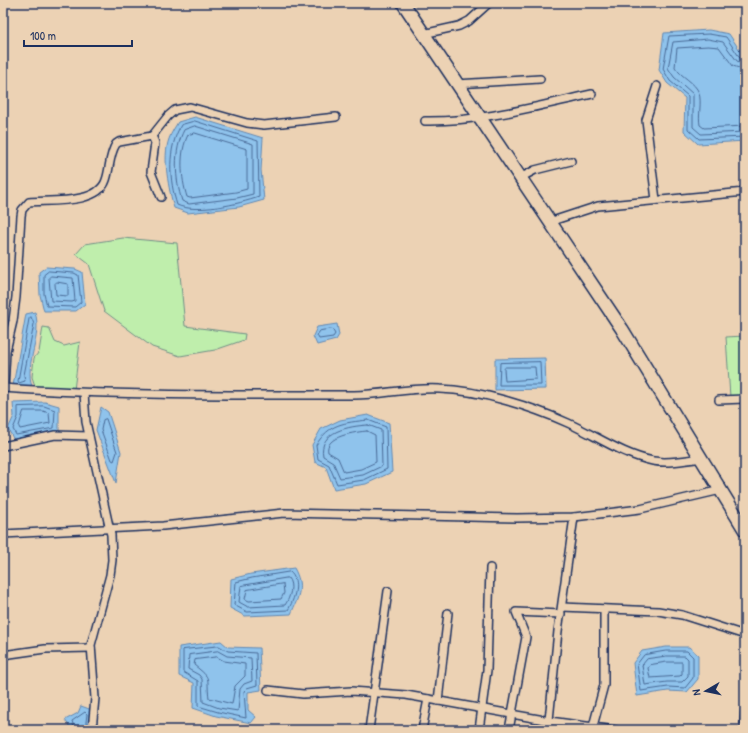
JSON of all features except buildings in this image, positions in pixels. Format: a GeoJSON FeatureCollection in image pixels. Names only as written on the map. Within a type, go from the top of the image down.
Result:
{"type":"FeatureCollection","features":[{"type":"Feature","properties":{"kind":"highway"},"geometry":{"type":"LineString","coordinates":[[403,3],[478,117],[622,329],[703,458],[745,530]]}},
{"type":"Feature","properties":{"kind":"street"},"geometry":{"type":"LineString","coordinates":[[423,34],[459,26],[469,21],[489,3]]}},
{"type":"Feature","properties":{"kind":"street"},"geometry":{"type":"LineString","coordinates":[[456,84],[540,79]]}},
{"type":"Feature","properties":{"kind":"street"},"geometry":{"type":"LineString","coordinates":[[656,200],[646,120],[657,86]]}},
{"type":"Feature","properties":{"kind":"street"},"geometry":{"type":"LineString","coordinates":[[425,121],[444,121],[478,117],[592,94]]}},
{"type":"Feature","properties":{"kind":"street"},"geometry":{"type":"LineString","coordinates":[[336,117],[264,125],[247,123],[190,107],[176,110],[168,116],[152,136],[119,142],[116,144],[106,180],[96,193],[74,200],[29,202],[22,210],[16,297],[13,321],[6,351],[3,388],[84,393],[357,395],[440,388],[469,393],[533,409],[568,422],[633,454],[651,461],[665,463],[703,458]]}},
{"type":"Feature","properties":{"kind":"street"},"geometry":{"type":"LineString","coordinates":[[152,136],[155,149],[151,172],[162,197]]}},
{"type":"Feature","properties":{"kind":"street"},"geometry":{"type":"LineString","coordinates":[[520,178],[535,170],[571,161]]}},
{"type":"Feature","properties":{"kind":"street"},"geometry":{"type":"LineString","coordinates":[[549,222],[598,206],[745,192]]}},
{"type":"Feature","properties":{"kind":"street"},"geometry":{"type":"LineString","coordinates":[[84,393],[84,410],[89,436],[110,528],[112,560],[105,598],[92,636],[91,648],[95,698],[92,730]]}},
{"type":"Feature","properties":{"kind":"street"},"geometry":{"type":"LineString","coordinates":[[719,400],[745,399]]}},
{"type":"Feature","properties":{"kind":"street"},"geometry":{"type":"LineString","coordinates":[[3,446],[56,436],[89,436]]}},
{"type":"Feature","properties":{"kind":"street"},"geometry":{"type":"LineString","coordinates":[[3,534],[163,526],[284,513],[518,518],[574,517],[640,509],[721,490]]}},
{"type":"Feature","properties":{"kind":"street"},"geometry":{"type":"LineString","coordinates":[[548,730],[574,517]]}},
{"type":"Feature","properties":{"kind":"street"},"geometry":{"type":"LineString","coordinates":[[479,730],[488,649],[490,568]]}},
{"type":"Feature","properties":{"kind":"street"},"geometry":{"type":"LineString","coordinates":[[369,730],[388,591]]}},
{"type":"Feature","properties":{"kind":"street"},"geometry":{"type":"LineString","coordinates":[[593,728],[604,685],[604,609]]}},
{"type":"Feature","properties":{"kind":"street"},"geometry":{"type":"LineString","coordinates":[[509,730],[526,637],[516,612],[604,609],[658,611],[682,615],[745,634]]}},
{"type":"Feature","properties":{"kind":"street"},"geometry":{"type":"LineString","coordinates":[[438,700],[448,612]]}},
{"type":"Feature","properties":{"kind":"street"},"geometry":{"type":"LineString","coordinates":[[3,655],[45,649],[91,648]]}},
{"type":"Feature","properties":{"kind":"street"},"geometry":{"type":"LineString","coordinates":[[268,690],[303,694],[351,691],[374,692],[438,700],[482,707],[550,721],[615,730]]}},
{"type":"Feature","properties":{"kind":"street"},"geometry":{"type":"LineString","coordinates":[[422,730],[428,699]]}},
{"type":"Feature","properties":{"kind":"street"},"geometry":{"type":"LineString","coordinates":[[744,730],[745,710]]}},
{"type":"Feature","properties":{"kind":"green space"},"geometry":{"type":"Polygon","coordinates":[[[123,238],[177,243],[185,326],[245,334],[244,340],[215,350],[180,356],[152,347],[104,311],[89,264],[76,254],[85,244],[123,238]]]}},
{"type":"Feature","properties":{"kind":"green space"},"geometry":{"type":"Polygon","coordinates":[[[743,295],[745,295],[745,398],[730,397],[726,337],[744,336],[743,295]]]}},
{"type":"Feature","properties":{"kind":"green space"},"geometry":{"type":"Polygon","coordinates":[[[43,327],[49,328],[55,342],[64,346],[80,342],[74,390],[36,389],[32,377],[34,358],[39,352],[43,327]]]}},
{"type":"Feature","properties":{"kind":"water"},"geometry":{"type":"Polygon","coordinates":[[[709,30],[729,34],[745,58],[745,141],[698,144],[684,131],[685,98],[667,83],[659,70],[664,33],[709,30]]]}},
{"type":"Feature","properties":{"kind":"water"},"geometry":{"type":"Polygon","coordinates":[[[195,117],[263,138],[261,170],[264,200],[239,207],[188,213],[174,208],[167,174],[167,147],[169,139],[178,122],[195,117]]]}},
{"type":"Feature","properties":{"kind":"water"},"geometry":{"type":"Polygon","coordinates":[[[46,267],[75,269],[82,272],[85,304],[76,311],[44,311],[40,295],[39,272],[46,267]]]}},
{"type":"Feature","properties":{"kind":"water"},"geometry":{"type":"Polygon","coordinates":[[[35,312],[37,331],[30,368],[32,387],[13,386],[26,314],[35,312]]]}},
{"type":"Feature","properties":{"kind":"water"},"geometry":{"type":"Polygon","coordinates":[[[337,324],[339,335],[336,340],[317,345],[313,336],[317,327],[337,324]]]}},
{"type":"Feature","properties":{"kind":"water"},"geometry":{"type":"Polygon","coordinates":[[[545,358],[546,389],[495,390],[495,359],[545,358]]]}},
{"type":"Feature","properties":{"kind":"water"},"geometry":{"type":"Polygon","coordinates":[[[45,402],[59,406],[59,432],[14,440],[8,429],[14,416],[13,403],[45,402]]]}},
{"type":"Feature","properties":{"kind":"water"},"geometry":{"type":"Polygon","coordinates":[[[101,407],[108,412],[121,452],[116,483],[96,430],[101,407]]]}},
{"type":"Feature","properties":{"kind":"water"},"geometry":{"type":"Polygon","coordinates":[[[368,415],[389,423],[392,472],[366,484],[334,489],[326,467],[315,462],[312,445],[321,429],[340,420],[368,415]]]}},
{"type":"Feature","properties":{"kind":"water"},"geometry":{"type":"Polygon","coordinates":[[[294,568],[300,586],[291,614],[245,616],[230,608],[231,579],[251,574],[294,568]]]}},
{"type":"Feature","properties":{"kind":"water"},"geometry":{"type":"Polygon","coordinates":[[[221,641],[228,647],[259,648],[261,690],[248,692],[248,710],[256,717],[251,723],[216,716],[193,708],[194,683],[179,676],[179,647],[221,641]]]}},
{"type":"Feature","properties":{"kind":"water"},"geometry":{"type":"Polygon","coordinates":[[[666,647],[689,647],[698,655],[698,679],[687,692],[668,691],[637,696],[633,663],[642,651],[666,647]]]}},
{"type":"Feature","properties":{"kind":"water"},"geometry":{"type":"Polygon","coordinates":[[[81,706],[92,710],[88,730],[72,730],[65,720],[78,713],[81,706]]]}}]}
